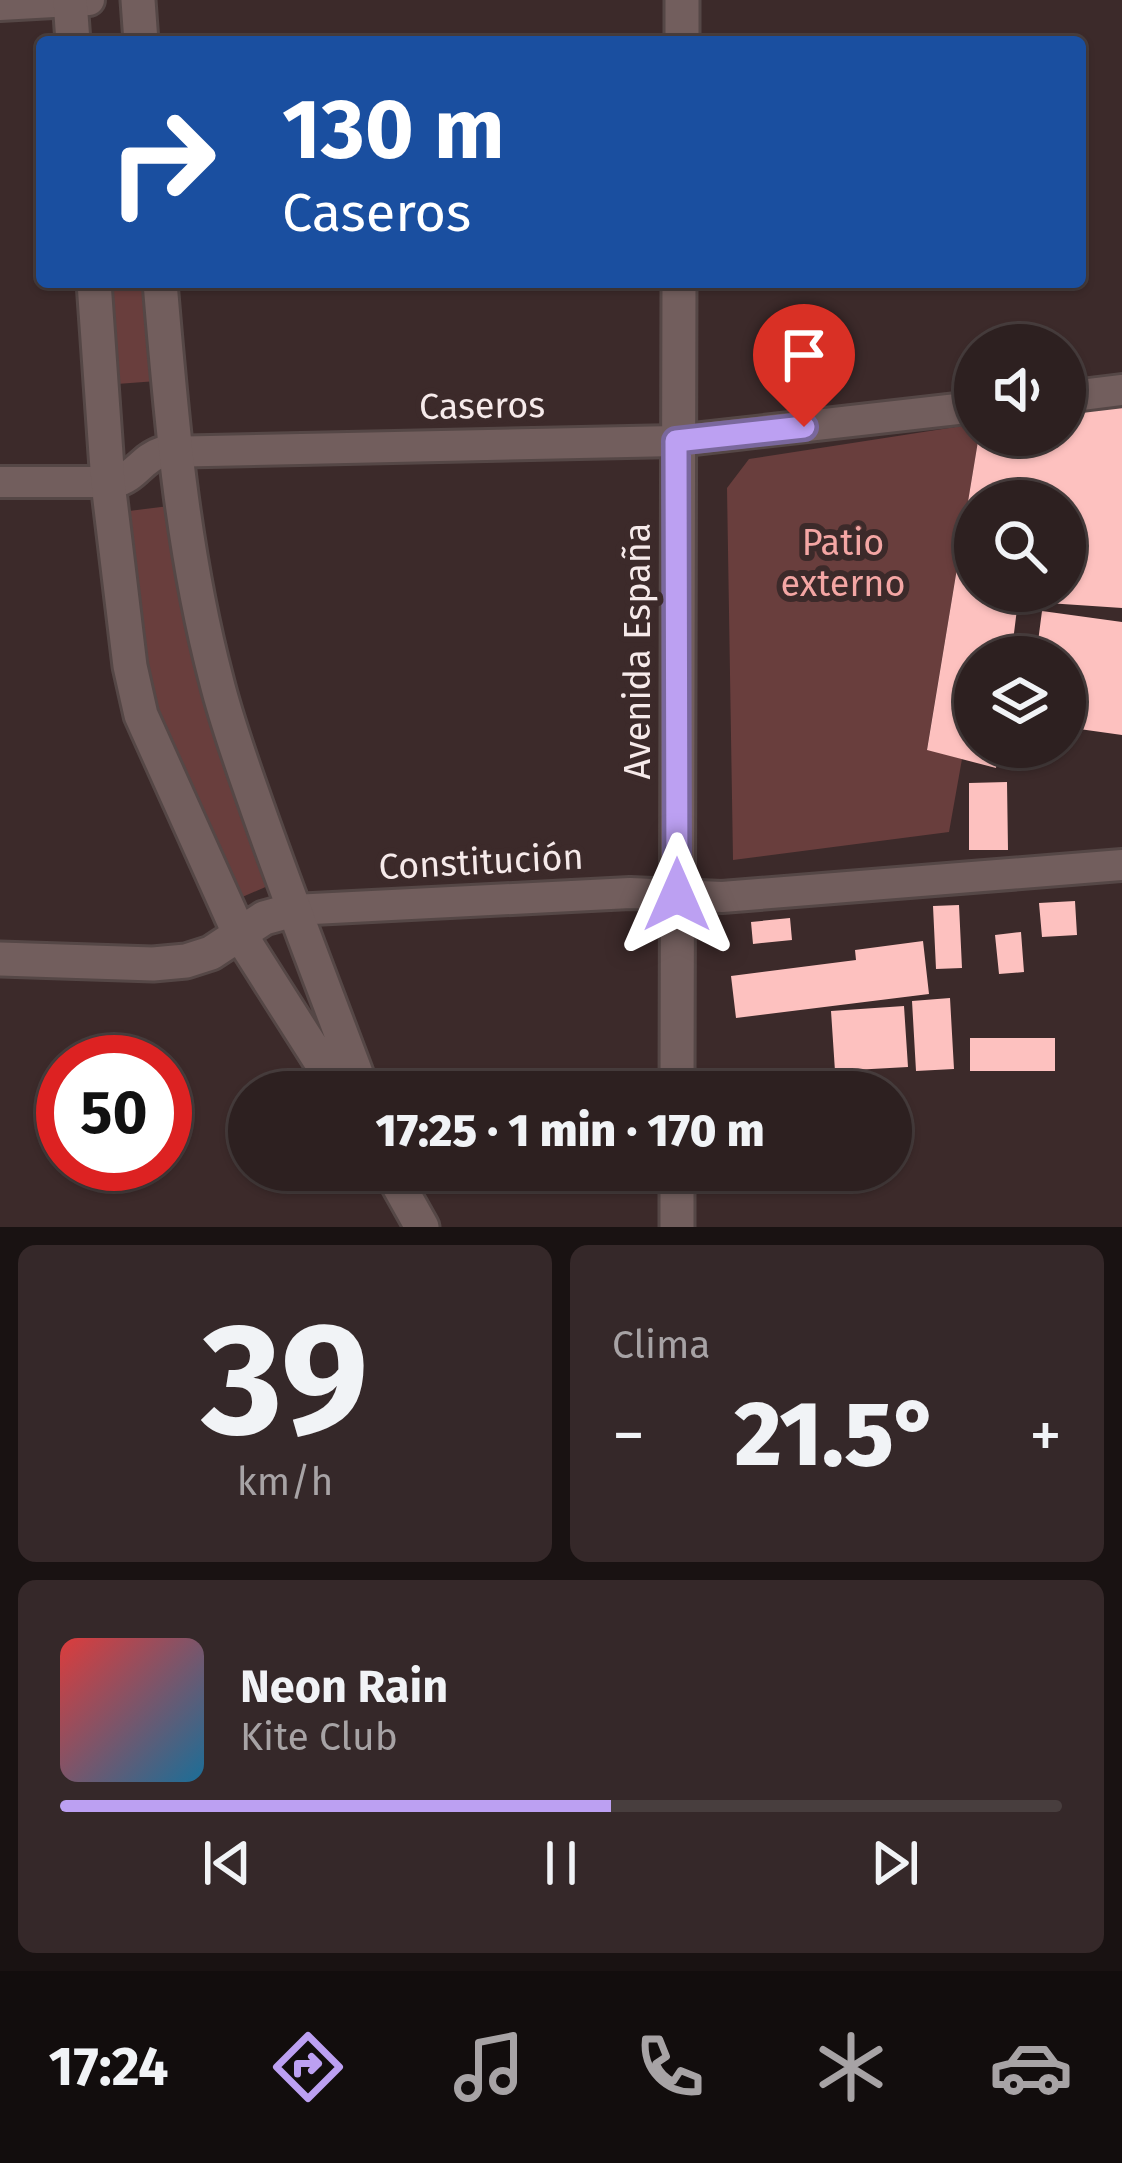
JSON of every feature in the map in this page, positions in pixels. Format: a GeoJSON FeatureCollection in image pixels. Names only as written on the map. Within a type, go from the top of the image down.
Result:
{"type":"FeatureCollection","features":[{"type":"Feature","properties":{"kind":"street"},"geometry":{"type":"LineString","coordinates":[[137,0],[140,36]]}},
{"type":"Feature","properties":{"kind":"street"},"geometry":{"type":"LineString","coordinates":[[682,0],[682,36]]}},
{"type":"Feature","properties":{"kind":"street"},"geometry":{"type":"LineString","coordinates":[[0,5],[76,1],[74,36]]}},
{"type":"Feature","properties":{"kind":"street"},"geometry":{"type":"LineString","coordinates":[[94,288],[108,483],[134,692],[150,739],[239,933],[327,1071]]}},
{"type":"Feature","properties":{"kind":"street"},"geometry":{"type":"LineString","coordinates":[[160,288],[174,452],[216,682],[293,910],[355,1071]]}},
{"type":"Feature","properties":{"kind":"street","name":"Avenida España"},"geometry":{"type":"LineString","coordinates":[[677,1071],[679,288]]}},
{"type":"Feature","properties":{"kind":"street"},"geometry":{"type":"LineString","coordinates":[[1086,394],[1122,390]]}},
{"type":"Feature","properties":{"kind":"street","name":"Caseros"},"geometry":{"type":"LineString","coordinates":[[108,483],[130,478],[155,454],[174,452],[676,441],[954,409]]}},
{"type":"Feature","properties":{"kind":"street"},"geometry":{"type":"LineString","coordinates":[[0,482],[108,483]]}},
{"type":"Feature","properties":{"kind":"street","name":"Constitución"},"geometry":{"type":"LineString","coordinates":[[0,958],[186,961],[211,952],[264,918],[293,910],[630,893],[722,898],[1122,866]]}},
{"type":"Feature","properties":{"kind":"street"},"geometry":{"type":"LineString","coordinates":[[402,1191],[422,1227]]}},
{"type":"Feature","properties":{"kind":"street"},"geometry":{"type":"LineString","coordinates":[[677,1191],[677,1227]]}},
{"type":"Feature","properties":{"kind":"green space"},"geometry":{"type":"Polygon","coordinates":[[[108,288],[149,288],[157,381],[117,384],[108,288]]]}},
{"type":"Feature","properties":{"kind":"green space","name":"Patio externo"},"geometry":{"type":"Polygon","coordinates":[[[954,427],[954,456],[976,456],[972,480],[954,480],[954,586],[927,749],[954,757],[954,768],[960,768],[949,832],[733,860],[727,488],[749,459],[954,427]]]}},
{"type":"Feature","properties":{"kind":"green space"},"geometry":{"type":"Polygon","coordinates":[[[169,506],[277,882],[240,898],[170,740],[142,643],[129,511],[169,506]]]}},
{"type":"Feature","properties":{"kind":"building"},"geometry":{"type":"Polygon","coordinates":[[[1122,407],[1122,608],[1086,606],[1086,480],[972,480],[976,456],[1086,456],[1086,411],[1122,407]]]}},
{"type":"Feature","properties":{"kind":"building"},"geometry":{"type":"Polygon","coordinates":[[[954,586],[954,612],[1017,612],[1014,636],[954,636],[954,757],[927,750],[954,586]]]}},
{"type":"Feature","properties":{"kind":"building"},"geometry":{"type":"Polygon","coordinates":[[[1042,612],[1122,622],[1122,735],[1086,730],[1086,636],[1039,636],[1042,612]]]}},
{"type":"Feature","properties":{"kind":"building"},"geometry":{"type":"Polygon","coordinates":[[[1007,782],[1008,850],[969,850],[969,783],[1007,782]]]}},
{"type":"Feature","properties":{"kind":"building"},"geometry":{"type":"Polygon","coordinates":[[[1075,901],[1077,935],[1042,937],[1039,903],[1075,901]]]}},
{"type":"Feature","properties":{"kind":"building"},"geometry":{"type":"Polygon","coordinates":[[[959,905],[962,968],[936,969],[933,906],[959,905]]]}},
{"type":"Feature","properties":{"kind":"building"},"geometry":{"type":"Polygon","coordinates":[[[790,918],[792,940],[753,944],[751,922],[790,918]]]}},
{"type":"Feature","properties":{"kind":"building"},"geometry":{"type":"Polygon","coordinates":[[[1021,932],[1024,972],[999,974],[995,935],[1021,932]]]}},
{"type":"Feature","properties":{"kind":"building"},"geometry":{"type":"Polygon","coordinates":[[[923,941],[929,994],[736,1018],[731,976],[856,960],[855,950],[923,941]]]}},
{"type":"Feature","properties":{"kind":"building"},"geometry":{"type":"Polygon","coordinates":[[[950,998],[954,1069],[916,1071],[912,1001],[950,998]]]}},
{"type":"Feature","properties":{"kind":"building"},"geometry":{"type":"Polygon","coordinates":[[[904,1006],[908,1067],[835,1071],[831,1011],[904,1006]]]}},
{"type":"Feature","properties":{"kind":"building"},"geometry":{"type":"Polygon","coordinates":[[[970,1038],[1055,1038],[1055,1071],[970,1071],[970,1038]]]}},
{"type":"Feature","properties":{"kind":"route"},"geometry":{"type":"LineString","coordinates":[[677,895],[676,441],[804,427]]}}]}
